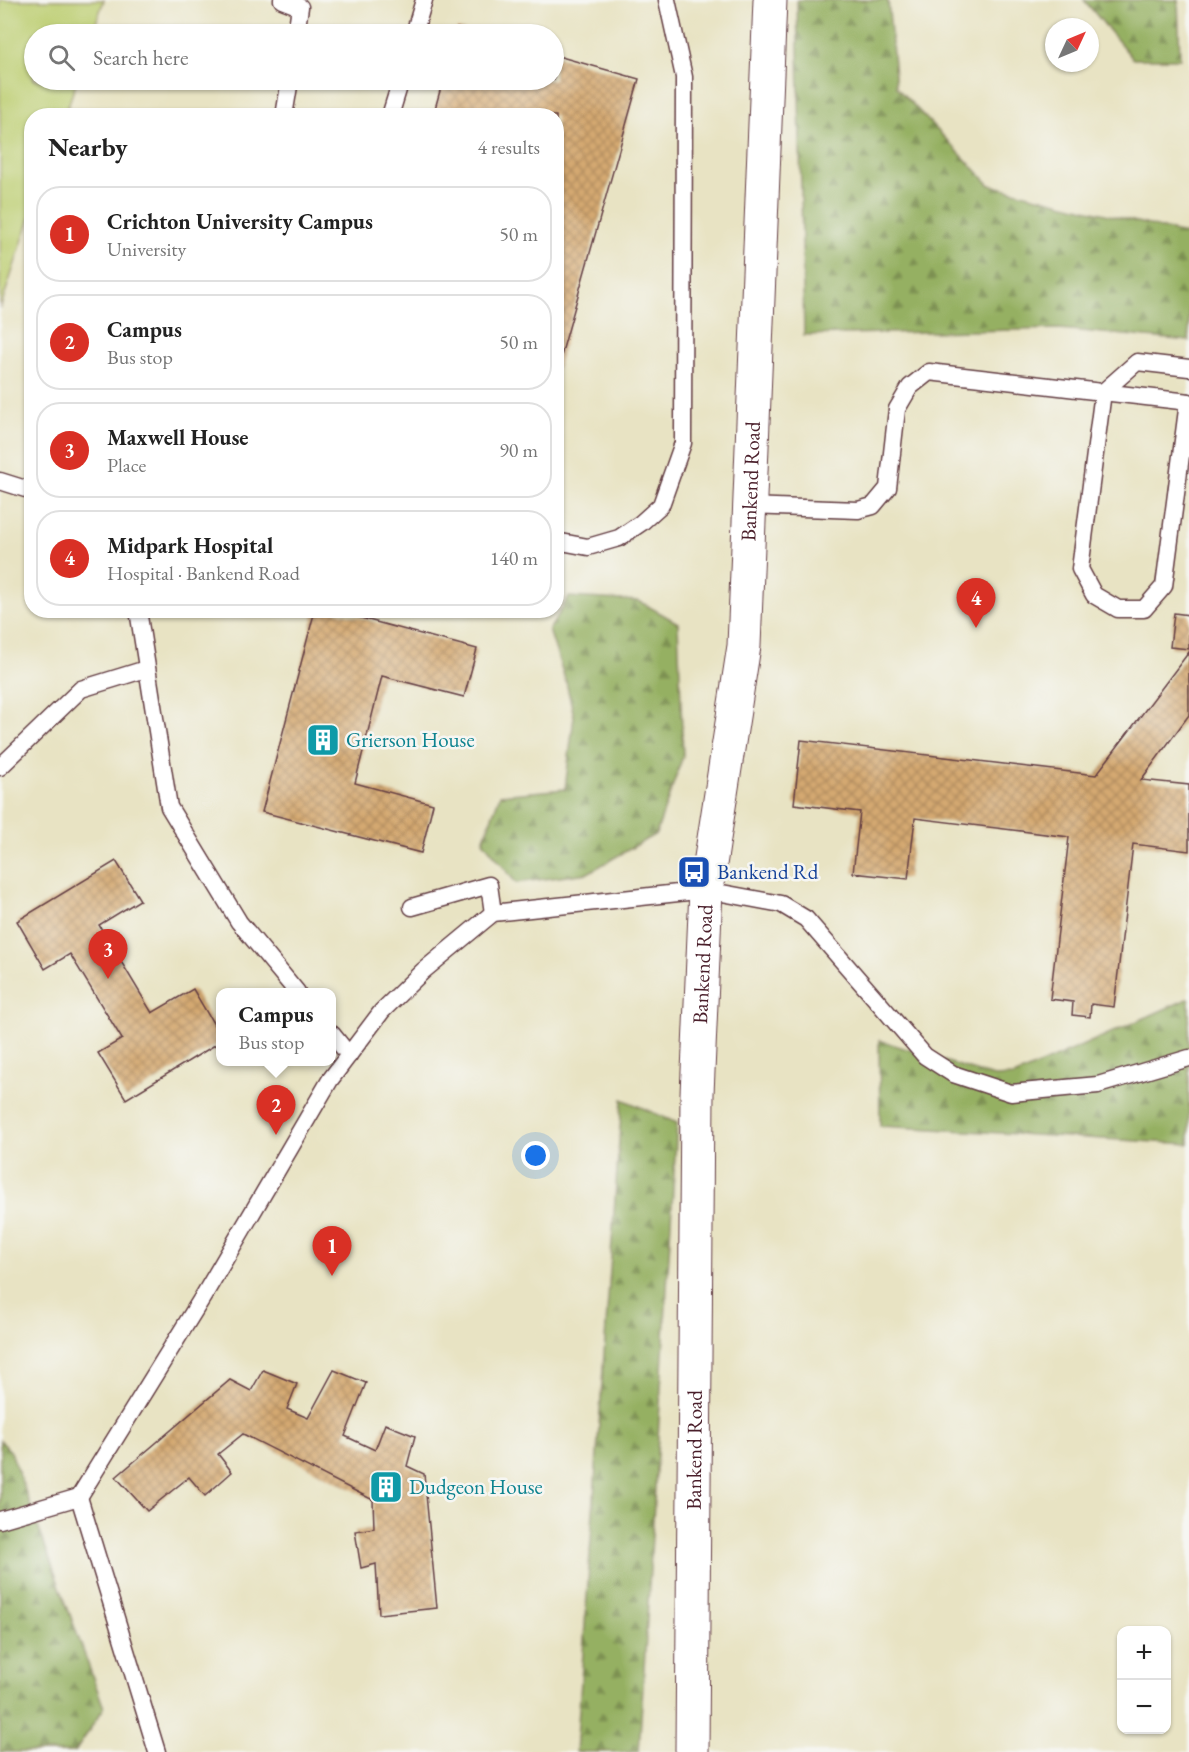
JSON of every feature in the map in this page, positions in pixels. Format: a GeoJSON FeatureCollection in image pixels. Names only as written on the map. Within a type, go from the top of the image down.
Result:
{"type":"FeatureCollection","features":[{"type":"Feature","properties":{"kind":"street","name":"Bankend Road"},"geometry":{"type":"LineString","coordinates":[[692,1752],[697,1094],[706,890],[744,646],[770,0]]}},
{"type":"Feature","properties":{"kind":"lane"},"geometry":{"type":"LineString","coordinates":[[282,0],[302,4],[298,24]]}},
{"type":"Feature","properties":{"kind":"lane"},"geometry":{"type":"LineString","coordinates":[[417,24],[424,0]]}},
{"type":"Feature","properties":{"kind":"lane"},"geometry":{"type":"LineString","coordinates":[[564,543],[588,548],[619,538],[641,523],[661,505],[683,443],[684,77],[667,0]]}},
{"type":"Feature","properties":{"kind":"lane"},"geometry":{"type":"LineString","coordinates":[[286,108],[289,90]]}},
{"type":"Feature","properties":{"kind":"lane"},"geometry":{"type":"LineString","coordinates":[[392,108],[398,90]]}},
{"type":"Feature","properties":{"kind":"lane"},"geometry":{"type":"LineString","coordinates":[[750,506],[858,510],[873,506],[888,488],[897,409],[910,387],[929,372],[1103,392],[1189,402],[1164,586],[1144,609],[1118,609],[1094,595],[1080,569],[1103,392],[1137,362],[1189,368]]}},
{"type":"Feature","properties":{"kind":"lane"},"geometry":{"type":"LineString","coordinates":[[0,481],[24,488]]}},
{"type":"Feature","properties":{"kind":"lane"},"geometry":{"type":"LineString","coordinates":[[139,618],[169,807],[239,922],[293,988]]}},
{"type":"Feature","properties":{"kind":"lane"},"geometry":{"type":"LineString","coordinates":[[0,767],[81,689],[146,669]]}},
{"type":"Feature","properties":{"kind":"lane"},"geometry":{"type":"LineString","coordinates":[[412,907],[489,885],[493,913]]}},
{"type":"Feature","properties":{"kind":"lane"},"geometry":{"type":"LineString","coordinates":[[0,1520],[79,1497],[210,1285],[330,1080],[382,1011],[423,971],[493,913],[706,890],[781,904],[806,919],[925,1056],[953,1074],[1011,1093],[1098,1085],[1189,1058]]}},
{"type":"Feature","properties":{"kind":"lane"},"geometry":{"type":"LineString","coordinates":[[336,1039],[349,1055]]}},
{"type":"Feature","properties":{"kind":"lane"},"geometry":{"type":"LineString","coordinates":[[79,1497],[157,1752]]}},
{"type":"Feature","properties":{"kind":"green space"},"geometry":{"type":"Polygon","coordinates":[[[0,0],[104,0],[96,24],[24,24],[24,90],[74,90],[67,108],[24,108],[24,236],[0,309],[0,0]]]}},
{"type":"Feature","properties":{"kind":"green space"},"geometry":{"type":"Polygon","coordinates":[[[797,0],[888,0],[896,87],[990,185],[1189,235],[1189,341],[1059,329],[804,335],[797,0]]]}},
{"type":"Feature","properties":{"kind":"green space"},"geometry":{"type":"Polygon","coordinates":[[[1084,0],[1178,0],[1180,59],[1133,59],[1084,0]]]}},
{"type":"Feature","properties":{"kind":"green space"},"geometry":{"type":"Polygon","coordinates":[[[569,597],[639,601],[678,623],[683,756],[656,834],[588,873],[516,883],[483,841],[500,795],[565,789],[574,716],[566,682],[549,630],[556,618],[564,618],[564,605],[569,597]]]}},
{"type":"Feature","properties":{"kind":"green space"},"geometry":{"type":"Polygon","coordinates":[[[1189,1000],[1189,1144],[880,1126],[879,1040],[994,1077],[1014,1076],[1189,1000]]]}},
{"type":"Feature","properties":{"kind":"green space"},"geometry":{"type":"Polygon","coordinates":[[[622,1099],[677,1123],[639,1752],[576,1752],[622,1099]]]}},
{"type":"Feature","properties":{"kind":"green space"},"geometry":{"type":"Polygon","coordinates":[[[0,1440],[11,1452],[104,1708],[75,1752],[0,1752],[0,1440]]]}},
{"type":"Feature","properties":{"kind":"building"},"geometry":{"type":"Polygon","coordinates":[[[564,58],[639,79],[564,345],[564,108],[435,108],[440,90],[564,90],[564,58]]]}},
{"type":"Feature","properties":{"kind":"building"},"geometry":{"type":"Polygon","coordinates":[[[1174,613],[1189,615],[1189,649],[1170,647],[1174,613]]]}},
{"type":"Feature","properties":{"kind":"building","name":"Grierson House"},"geometry":{"type":"Polygon","coordinates":[[[313,618],[361,618],[477,649],[464,697],[382,676],[355,783],[433,804],[421,853],[262,812],[313,618]]]}},
{"type":"Feature","properties":{"kind":"building"},"geometry":{"type":"Polygon","coordinates":[[[1189,652],[1189,715],[1141,780],[1189,785],[1189,851],[1133,844],[1114,1007],[1091,1004],[1090,1017],[1072,1015],[1073,1002],[1050,999],[1069,837],[915,818],[908,879],[853,873],[860,812],[794,804],[801,740],[1096,775],[1189,652]]]}},
{"type":"Feature","properties":{"kind":"building"},"geometry":{"type":"Polygon","coordinates":[[[116,861],[140,900],[99,925],[152,1013],[193,989],[216,1028],[216,1044],[126,1099],[98,1053],[122,1039],[70,954],[45,969],[17,921],[116,861]]]}},
{"type":"Feature","properties":{"kind":"building","name":"Dudgeon House"},"geometry":{"type":"Polygon","coordinates":[[[263,1370],[297,1384],[287,1409],[308,1418],[334,1370],[366,1383],[345,1436],[375,1450],[385,1424],[415,1436],[407,1466],[424,1474],[437,1608],[379,1614],[376,1564],[361,1568],[355,1531],[374,1528],[373,1500],[243,1434],[218,1454],[232,1472],[205,1496],[189,1477],[147,1511],[116,1477],[230,1380],[251,1391],[263,1370]]]}},
{"type":"Feature","properties":{"kind":"place","name":"Midpark Hospital"},"geometry":{"type":"Point","coordinates":[976,628]}},
{"type":"Feature","properties":{"kind":"place","name":"Grierson House"},"geometry":{"type":"Point","coordinates":[323,740]}},
{"type":"Feature","properties":{"kind":"place","name":"Bankend Rd"},"geometry":{"type":"Point","coordinates":[694,872]}},
{"type":"Feature","properties":{"kind":"place","name":"Maxwell House"},"geometry":{"type":"Point","coordinates":[108,979]}},
{"type":"Feature","properties":{"kind":"place","name":"Campus"},"geometry":{"type":"Point","coordinates":[276,1135]}},
{"type":"Feature","properties":{"kind":"place","name":"Crichton University Campus"},"geometry":{"type":"Point","coordinates":[332,1276]}},
{"type":"Feature","properties":{"kind":"place","name":"Dudgeon House"},"geometry":{"type":"Point","coordinates":[386,1487]}}]}
